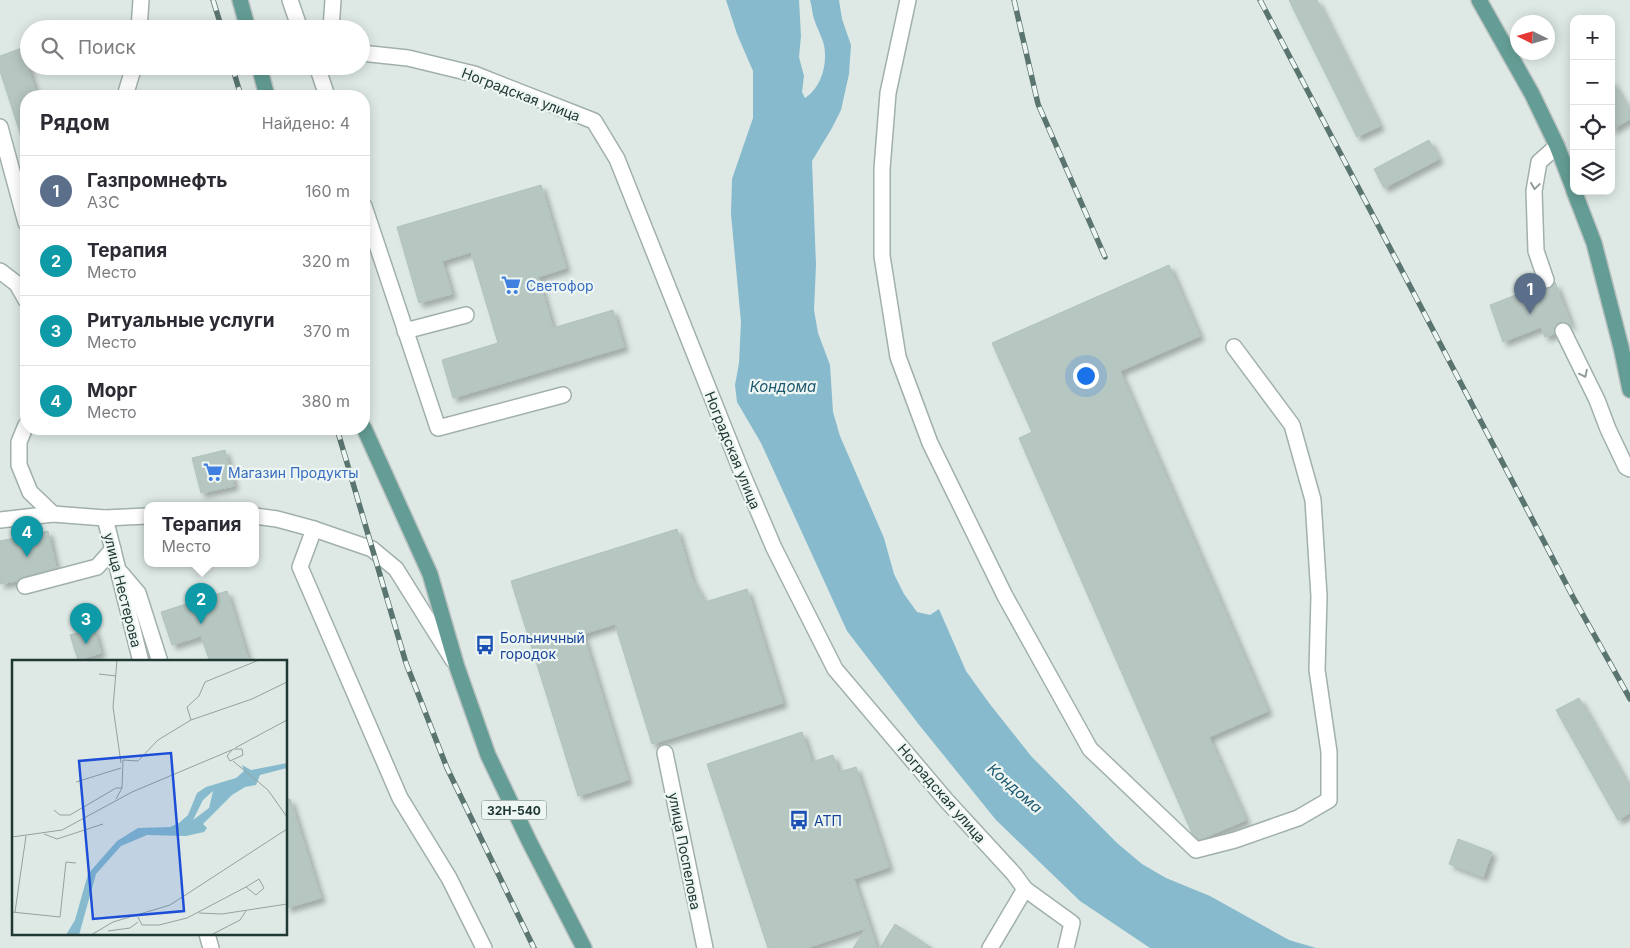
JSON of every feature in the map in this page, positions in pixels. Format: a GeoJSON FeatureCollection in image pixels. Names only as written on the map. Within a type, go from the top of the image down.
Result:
{"type":"FeatureCollection","features":[{"type":"Feature","properties":{"kind":"main road"},"geometry":{"type":"LineString","coordinates":[[240,0],[246,20]]}},
{"type":"Feature","properties":{"kind":"main road"},"geometry":{"type":"LineString","coordinates":[[1478,0],[1532,94],[1557,146],[1570,180]]}},
{"type":"Feature","properties":{"kind":"main road"},"geometry":{"type":"LineString","coordinates":[[261,75],[265,90]]}},
{"type":"Feature","properties":{"kind":"main road"},"geometry":{"type":"LineString","coordinates":[[1576,195],[1594,243],[1630,390]]}},
{"type":"Feature","properties":{"kind":"main road","name":"32Н-540"},"geometry":{"type":"LineString","coordinates":[[367,435],[430,574],[457,667],[488,755],[529,841],[584,948]]}},
{"type":"Feature","properties":{"kind":"street"},"geometry":{"type":"LineString","coordinates":[[140,20],[141,0]]}},
{"type":"Feature","properties":{"kind":"street"},"geometry":{"type":"LineString","coordinates":[[290,0],[297,20]]}},
{"type":"Feature","properties":{"kind":"street"},"geometry":{"type":"LineString","coordinates":[[331,20],[332,0]]}},
{"type":"Feature","properties":{"kind":"street"},"geometry":{"type":"LineString","coordinates":[[908,0],[888,93],[882,169],[882,256],[898,357],[930,443],[1004,596],[1090,749],[1196,850],[1235,840],[1298,818],[1329,800],[1329,752],[1317,670],[1319,596],[1312,500],[1292,425],[1234,347]]}},
{"type":"Feature","properties":{"kind":"street","name":"Ноградская улица"},"geometry":{"type":"LineString","coordinates":[[370,54],[408,58],[474,74],[594,121],[617,159],[742,473],[774,548],[835,669],[946,800],[1014,874],[1025,889],[1072,923],[1066,948]]}},
{"type":"Feature","properties":{"kind":"street"},"geometry":{"type":"LineString","coordinates":[[128,90],[132,75]]}},
{"type":"Feature","properties":{"kind":"street"},"geometry":{"type":"LineString","coordinates":[[320,75],[325,90]]}},
{"type":"Feature","properties":{"kind":"street"},"geometry":{"type":"LineString","coordinates":[[0,127],[20,201]]}},
{"type":"Feature","properties":{"kind":"street"},"geometry":{"type":"LineString","coordinates":[[1546,280],[1536,251],[1534,191],[1539,162],[1557,146]]}},
{"type":"Feature","properties":{"kind":"street"},"geometry":{"type":"LineString","coordinates":[[370,224],[438,428],[563,395]]}},
{"type":"Feature","properties":{"kind":"street"},"geometry":{"type":"LineString","coordinates":[[0,271],[18,284],[20,288]]}},
{"type":"Feature","properties":{"kind":"street"},"geometry":{"type":"LineString","coordinates":[[405,330],[466,315]]}},
{"type":"Feature","properties":{"kind":"street"},"geometry":{"type":"LineString","coordinates":[[1563,331],[1598,400],[1626,467],[1630,469]]}},
{"type":"Feature","properties":{"kind":"street"},"geometry":{"type":"LineString","coordinates":[[22,435],[19,442],[19,465],[30,492],[53,514]]}},
{"type":"Feature","properties":{"kind":"street","name":"улица Нестерова"},"geometry":{"type":"LineString","coordinates":[[0,520],[53,514],[106,518],[144,516]]}},
{"type":"Feature","properties":{"kind":"street"},"geometry":{"type":"LineString","coordinates":[[259,517],[314,529],[372,549],[396,570],[457,667]]}},
{"type":"Feature","properties":{"kind":"street","name":"улица Нестерова"},"geometry":{"type":"LineString","coordinates":[[106,518],[140,660]]}},
{"type":"Feature","properties":{"kind":"street"},"geometry":{"type":"LineString","coordinates":[[314,529],[300,567],[311,596],[400,798],[449,878],[484,948]]}},
{"type":"Feature","properties":{"kind":"street"},"geometry":{"type":"LineString","coordinates":[[24,586],[97,567],[113,549]]}},
{"type":"Feature","properties":{"kind":"street"},"geometry":{"type":"LineString","coordinates":[[118,570],[138,594],[159,660]]}},
{"type":"Feature","properties":{"kind":"street","name":"улица Поспелова"},"geometry":{"type":"LineString","coordinates":[[666,753],[705,948]]}},
{"type":"Feature","properties":{"kind":"street"},"geometry":{"type":"LineString","coordinates":[[990,948],[1025,889]]}},
{"type":"Feature","properties":{"kind":"water","name":"Кондома"},"geometry":{"type":"Polygon","coordinates":[[[726,0],[799,0],[801,36],[799,57],[804,76],[802,92],[805,98],[811,94],[819,82],[825,60],[824,45],[814,19],[810,0],[839,0],[842,19],[851,45],[849,74],[841,110],[812,161],[816,265],[814,310],[818,333],[830,365],[833,412],[840,436],[884,538],[894,574],[904,594],[917,612],[930,615],[939,609],[966,671],[989,703],[1031,756],[1117,843],[1142,864],[1166,878],[1210,896],[1289,940],[1316,948],[1150,948],[1080,901],[996,820],[847,631],[761,443],[737,402],[735,385],[739,363],[741,322],[731,214],[732,179],[753,118],[753,71],[737,34],[726,0]]]}},
{"type":"Feature","properties":{"kind":"building"},"geometry":{"type":"Polygon","coordinates":[[[1289,0],[1317,0],[1380,126],[1357,137],[1289,0]]]}},
{"type":"Feature","properties":{"kind":"building"},"geometry":{"type":"Polygon","coordinates":[[[20,49],[20,75],[30,75],[35,90],[20,90],[20,133],[0,71],[0,56],[20,49]]]}},
{"type":"Feature","properties":{"kind":"building"},"geometry":{"type":"Polygon","coordinates":[[[1615,86],[1630,111],[1630,119],[1615,128],[1615,86]]]}},
{"type":"Feature","properties":{"kind":"building"},"geometry":{"type":"Polygon","coordinates":[[[1429,140],[1439,159],[1384,188],[1374,169],[1429,140]]]}},
{"type":"Feature","properties":{"kind":"building","name":"Светофор"},"geometry":{"type":"Polygon","coordinates":[[[541,185],[566,268],[538,277],[553,328],[613,310],[624,347],[453,398],[442,360],[498,343],[471,252],[442,261],[452,294],[419,303],[397,227],[541,185]]]}},
{"type":"Feature","properties":{"kind":"building"},"geometry":{"type":"Polygon","coordinates":[[[1169,265],[1200,336],[1120,371],[1268,711],[1209,737],[1246,820],[1199,840],[1192,833],[1019,438],[1032,432],[992,343],[1169,265]]]}},
{"type":"Feature","properties":{"kind":"building"},"geometry":{"type":"Polygon","coordinates":[[[1555,282],[1572,327],[1568,323],[1559,322],[1555,326],[1554,334],[1545,337],[1541,327],[1503,342],[1490,305],[1526,291],[1525,288],[1537,283],[1545,289],[1553,286],[1555,282]]]}},
{"type":"Feature","properties":{"kind":"building","name":"Магазин Продукты"},"geometry":{"type":"Polygon","coordinates":[[[225,450],[234,486],[201,493],[192,458],[225,450]]]}},
{"type":"Feature","properties":{"kind":"building"},"geometry":{"type":"Polygon","coordinates":[[[677,529],[692,579],[705,602],[747,589],[783,703],[652,744],[615,624],[583,634],[628,780],[578,796],[511,581],[677,529]]]}},
{"type":"Feature","properties":{"kind":"building"},"geometry":{"type":"Polygon","coordinates":[[[48,531],[56,568],[23,577],[17,581],[0,584],[0,541],[48,531]]]}},
{"type":"Feature","properties":{"kind":"building"},"geometry":{"type":"Polygon","coordinates":[[[227,591],[248,660],[209,660],[201,636],[172,645],[161,612],[227,591]]]}},
{"type":"Feature","properties":{"kind":"building"},"geometry":{"type":"Polygon","coordinates":[[[94,628],[101,653],[78,660],[70,635],[94,628]]]}},
{"type":"Feature","properties":{"kind":"building"},"geometry":{"type":"Polygon","coordinates":[[[1579,698],[1630,788],[1630,813],[1618,820],[1556,710],[1579,698]]]}},
{"type":"Feature","properties":{"kind":"building","name":"АТП"},"geometry":{"type":"Polygon","coordinates":[[[802,732],[812,762],[833,755],[839,772],[856,767],[889,867],[854,879],[877,948],[853,948],[866,928],[807,948],[768,948],[707,764],[802,732]]]}},
{"type":"Feature","properties":{"kind":"building"},"geometry":{"type":"Polygon","coordinates":[[[288,799],[290,799],[321,898],[288,907],[288,799]]]}},
{"type":"Feature","properties":{"kind":"building"},"geometry":{"type":"Polygon","coordinates":[[[1458,839],[1492,852],[1483,877],[1449,864],[1458,839]]]}},
{"type":"Feature","properties":{"kind":"building"},"geometry":{"type":"Polygon","coordinates":[[[895,924],[932,948],[880,948],[895,924]]]}},
{"type":"Feature","properties":{"kind":"tunnel"},"geometry":{"type":"LineString","coordinates":[[1546,280],[1563,331]]}},
{"type":"Feature","properties":{"kind":"railway"},"geometry":{"type":"LineString","coordinates":[[213,0],[219,20]]}},
{"type":"Feature","properties":{"kind":"railway"},"geometry":{"type":"LineString","coordinates":[[1014,0],[1038,104],[1105,257]]}},
{"type":"Feature","properties":{"kind":"railway"},"geometry":{"type":"LineString","coordinates":[[1260,0],[1573,597],[1630,699]]}},
{"type":"Feature","properties":{"kind":"railway"},"geometry":{"type":"LineString","coordinates":[[235,75],[239,90]]}},
{"type":"Feature","properties":{"kind":"railway"},"geometry":{"type":"LineString","coordinates":[[339,435],[406,663],[447,768],[534,948]]}},
{"type":"Feature","properties":{"kind":"place","name":"Светофор"},"geometry":{"type":"Point","coordinates":[511,285]}},
{"type":"Feature","properties":{"kind":"place","name":"Газпромнефть"},"geometry":{"type":"Point","coordinates":[1530,314]}},
{"type":"Feature","properties":{"kind":"place","name":"Магазин Продукты"},"geometry":{"type":"Point","coordinates":[213,472]}},
{"type":"Feature","properties":{"kind":"place","name":"Морг"},"geometry":{"type":"Point","coordinates":[27,557]}},
{"type":"Feature","properties":{"kind":"place","name":"Терапия"},"geometry":{"type":"Point","coordinates":[201,624]}},
{"type":"Feature","properties":{"kind":"place","name":"Ритуальные услуги"},"geometry":{"type":"Point","coordinates":[86,644]}},
{"type":"Feature","properties":{"kind":"place","name":"Больничный городок"},"geometry":{"type":"Point","coordinates":[485,645]}},
{"type":"Feature","properties":{"kind":"place","name":"АТП"},"geometry":{"type":"Point","coordinates":[799,820]}}]}
